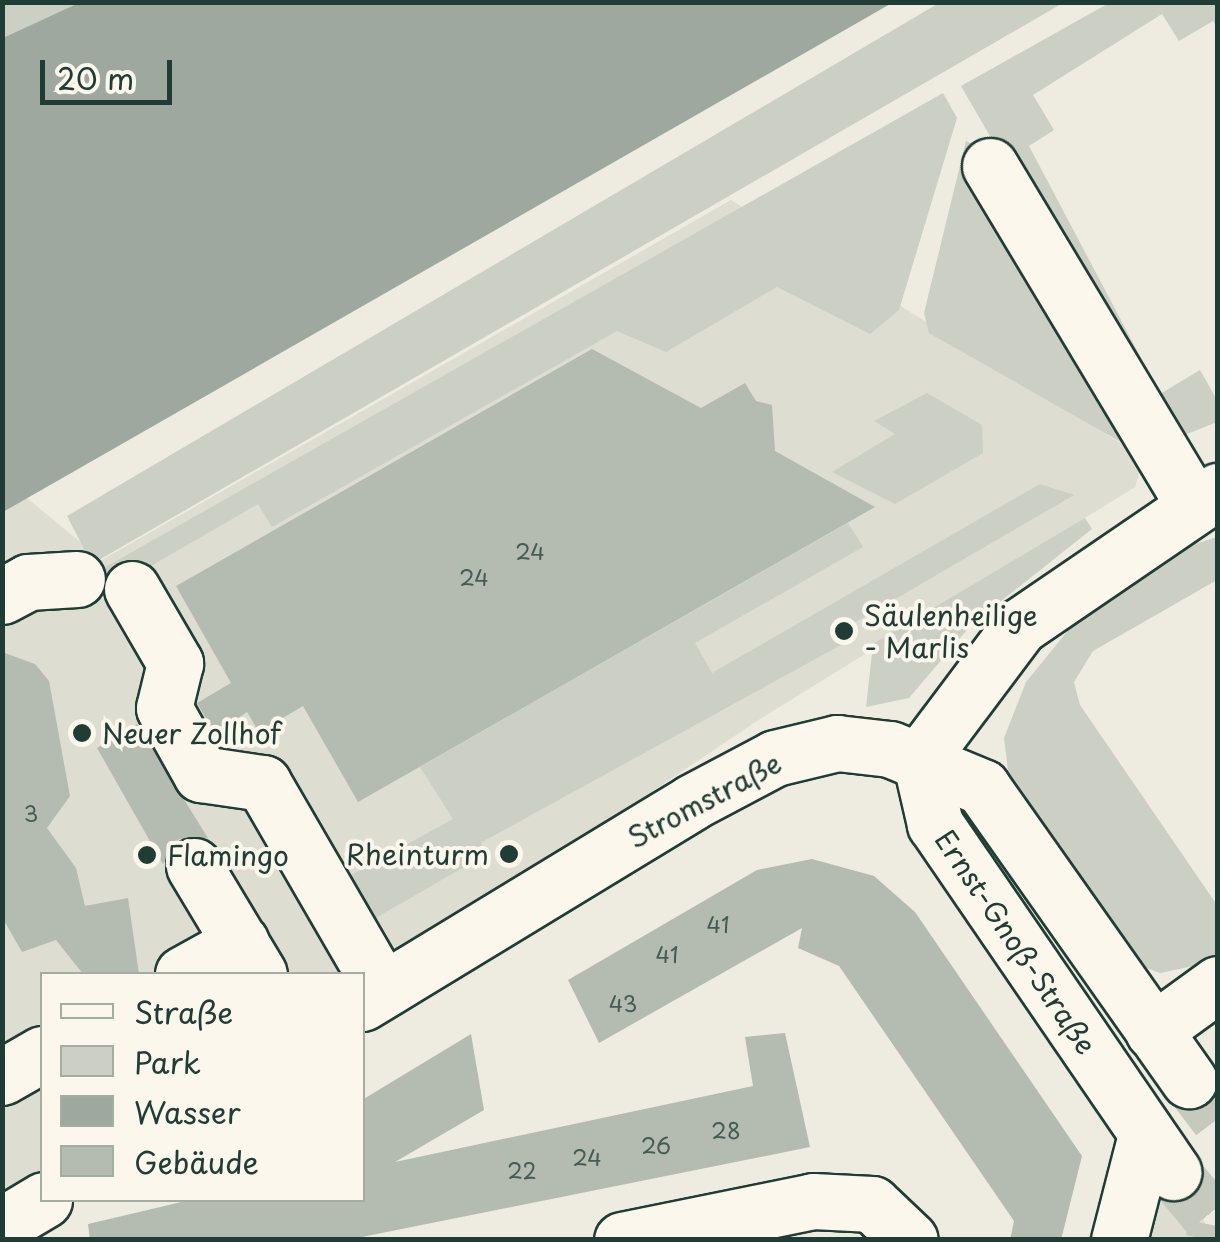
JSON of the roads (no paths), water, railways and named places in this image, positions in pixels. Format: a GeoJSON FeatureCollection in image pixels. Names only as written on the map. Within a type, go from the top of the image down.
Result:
{"type":"FeatureCollection","features":[{"type":"Feature","properties":{"kind":"main road"},"geometry":{"type":"LineString","coordinates":[[990,166],[1205,497],[1020,626],[920,759],[982,787],[1189,1080]]}},
{"type":"Feature","properties":{"kind":"main road"},"geometry":{"type":"LineString","coordinates":[[2,596],[28,582],[77,579]]}},
{"type":"Feature","properties":{"kind":"main road"},"geometry":{"type":"LineString","coordinates":[[132,589],[175,663],[164,708],[201,774],[263,783],[359,972]]}},
{"type":"Feature","properties":{"kind":"main road","name":"Stromstraße"},"geometry":{"type":"LineString","coordinates":[[372,997],[775,758],[836,743],[920,759]]}},
{"type":"Feature","properties":{"kind":"main road","name":"Ernst-Gnoß-Straße"},"geometry":{"type":"LineString","coordinates":[[920,759],[935,824],[1152,1143]]}},
{"type":"Feature","properties":{"kind":"main road"},"geometry":{"type":"LineString","coordinates":[[191,972],[250,958],[194,866]]}},
{"type":"Feature","properties":{"kind":"main road"},"geometry":{"type":"LineString","coordinates":[[1119,1240],[1152,1143],[1137,1078],[1153,1030],[1218,984]]}},
{"type":"Feature","properties":{"kind":"main road"},"geometry":{"type":"LineString","coordinates":[[2,1077],[40,1055]]}},
{"type":"Feature","properties":{"kind":"main road"},"geometry":{"type":"LineString","coordinates":[[622,1240],[813,1201],[891,1222]]}},
{"type":"Feature","properties":{"kind":"main road"},"geometry":{"type":"LineString","coordinates":[[2,1225],[41,1202]]}},
{"type":"Feature","properties":{"kind":"water"},"geometry":{"type":"Polygon","coordinates":[[[81,2],[892,3],[3,512],[3,38],[81,2]]]}},
{"type":"Feature","properties":{"kind":"tunnel"},"geometry":{"type":"LineString","coordinates":[[1189,1080],[1218,1118]]}},
{"type":"Feature","properties":{"kind":"tunnel"},"geometry":{"type":"LineString","coordinates":[[1173,1172],[1218,1226]]}},
{"type":"Feature","properties":{"kind":"tunnel"},"geometry":{"type":"LineString","coordinates":[[1213,1240],[1216,1225]]}},
{"type":"Feature","properties":{"kind":"place","name":"Säulenheilige - Marlis"},"geometry":{"type":"Point","coordinates":[844,631]}},
{"type":"Feature","properties":{"kind":"place","name":"Neuer Zollhof"},"geometry":{"type":"Point","coordinates":[82,733]}},
{"type":"Feature","properties":{"kind":"place","name":"Rheinturm"},"geometry":{"type":"Point","coordinates":[509,854]}},
{"type":"Feature","properties":{"kind":"place","name":"Flamingo"},"geometry":{"type":"Point","coordinates":[147,855]}}]}
